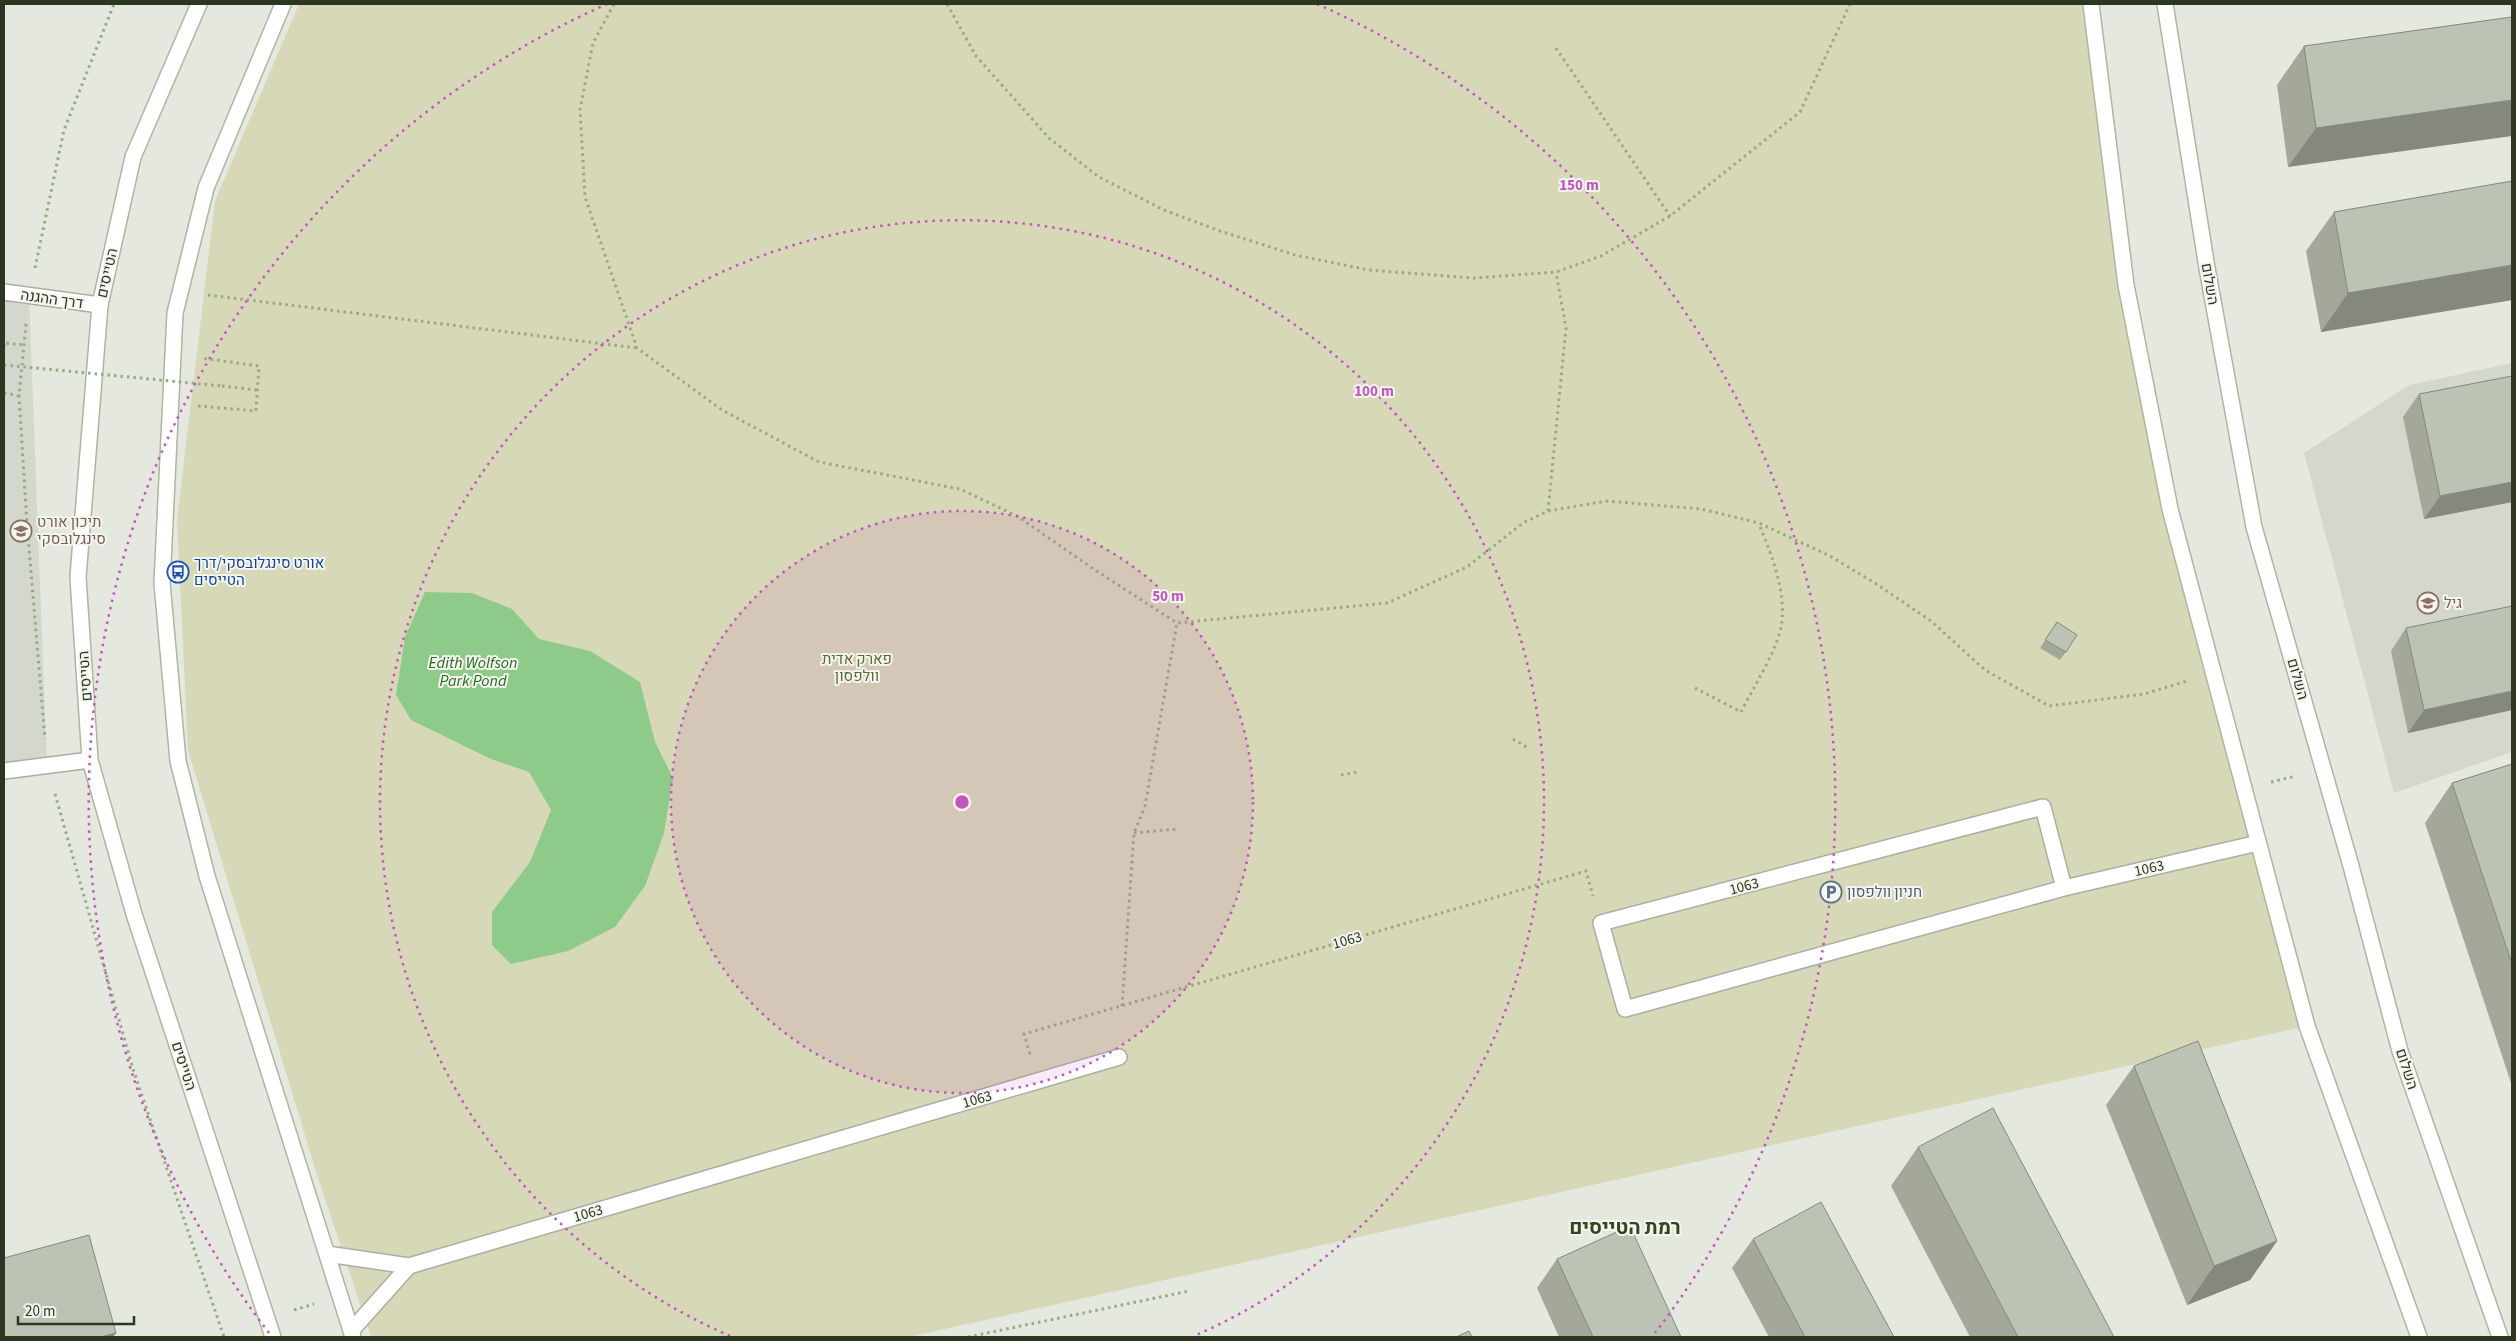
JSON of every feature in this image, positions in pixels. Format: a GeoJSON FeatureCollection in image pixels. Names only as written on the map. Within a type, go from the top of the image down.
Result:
{"type":"FeatureCollection","features":[{"type":"Feature","properties":{"kind":"main road","name":"הטייסים"},"geometry":{"type":"LineString","coordinates":[[199,4],[133,157],[100,305],[78,577],[90,760],[137,924],[273,1337]]}},
{"type":"Feature","properties":{"kind":"main road"},"geometry":{"type":"LineString","coordinates":[[283,4],[206,188],[175,313],[162,583],[178,761],[207,876],[352,1334]]}},
{"type":"Feature","properties":{"kind":"main road"},"geometry":{"type":"LineString","coordinates":[[2091,4],[2126,285],[2170,510],[2307,1026],[2419,1337]]}},
{"type":"Feature","properties":{"kind":"main road","name":"השלום"},"geometry":{"type":"LineString","coordinates":[[2165,4],[2207,268],[2254,527],[2324,769],[2400,1051],[2500,1337]]}},
{"type":"Feature","properties":{"kind":"main road","name":"דרך ההגנה"},"geometry":{"type":"LineString","coordinates":[[4,292],[100,305]]}},
{"type":"Feature","properties":{"kind":"main road"},"geometry":{"type":"LineString","coordinates":[[4,771],[90,760]]}},
{"type":"Feature","properties":{"kind":"main road","name":"1063"},"geometry":{"type":"LineString","coordinates":[[1601,923],[2043,807],[2064,888],[2258,843]]}},
{"type":"Feature","properties":{"kind":"main road"},"geometry":{"type":"LineString","coordinates":[[1601,923],[1625,1009],[2064,888]]}},
{"type":"Feature","properties":{"kind":"main road"},"geometry":{"type":"LineString","coordinates":[[1039,1081],[1119,1057]]}},
{"type":"Feature","properties":{"kind":"main road","name":"1063"},"geometry":{"type":"LineString","coordinates":[[327,1254],[409,1266],[1039,1081]]}},
{"type":"Feature","properties":{"kind":"main road"},"geometry":{"type":"LineString","coordinates":[[352,1334],[409,1266]]}},
{"type":"Feature","properties":{"kind":"path"},"geometry":{"type":"LineString","coordinates":[[614,4],[592,43],[580,110],[585,197],[637,348]]}},
{"type":"Feature","properties":{"kind":"path"},"geometry":{"type":"LineString","coordinates":[[947,4],[976,56],[1050,138],[1099,177],[1164,210],[1220,231],[1295,255],[1369,270],[1474,278],[1556,272],[1601,256],[1670,216],[1800,112],[1850,4]]}},
{"type":"Feature","properties":{"kind":"path"},"geometry":{"type":"LineString","coordinates":[[1556,48],[1670,216]]}},
{"type":"Feature","properties":{"kind":"path"},"geometry":{"type":"LineString","coordinates":[[1548,511],[1566,328],[1556,272]]}},
{"type":"Feature","properties":{"kind":"path"},"geometry":{"type":"LineString","coordinates":[[180,292],[637,348],[722,410],[820,462],[960,489],[1017,516],[1092,568],[1177,623],[1387,603],[1467,567],[1523,523],[1548,511],[1606,500],[1701,509],[1759,523],[1830,556],[1878,585],[1931,621],[1985,670],[2049,706],[2144,694],[2214,673]]}},
{"type":"Feature","properties":{"kind":"path"},"geometry":{"type":"LineString","coordinates":[[4,347],[4,343],[24,345]]}},
{"type":"Feature","properties":{"kind":"path"},"geometry":{"type":"LineString","coordinates":[[214,407],[256,411],[259,366],[216,360]]}},
{"type":"Feature","properties":{"kind":"path"},"geometry":{"type":"LineString","coordinates":[[4,366],[257,390]]}},
{"type":"Feature","properties":{"kind":"path"},"geometry":{"type":"LineString","coordinates":[[4,393],[19,396]]}},
{"type":"Feature","properties":{"kind":"path"},"geometry":{"type":"LineString","coordinates":[[1695,688],[1741,712],[1778,639],[1782,620],[1777,572],[1759,523]]}},
{"type":"Feature","properties":{"kind":"path"},"geometry":{"type":"LineString","coordinates":[[1122,1006],[1134,833],[1145,806],[1177,623]]}},
{"type":"Feature","properties":{"kind":"path"},"geometry":{"type":"LineString","coordinates":[[1513,739],[1530,748]]}},
{"type":"Feature","properties":{"kind":"path"},"geometry":{"type":"LineString","coordinates":[[2244,789],[2324,769]]}},
{"type":"Feature","properties":{"kind":"path"},"geometry":{"type":"LineString","coordinates":[[1341,775],[1358,772]]}},
{"type":"Feature","properties":{"kind":"path"},"geometry":{"type":"LineString","coordinates":[[1134,833],[1177,829]]}},
{"type":"Feature","properties":{"kind":"path","name":"1063"},"geometry":{"type":"LineString","coordinates":[[1039,1081],[1024,1034],[1586,871],[1601,923]]}},
{"type":"Feature","properties":{"kind":"path"},"geometry":{"type":"LineString","coordinates":[[968,1337],[1189,1291]]}},
{"type":"Feature","properties":{"kind":"shaded area","name":"תיכון אורט סינגלובסקי"},"geometry":{"type":"Polygon","coordinates":[[[4,293],[29,296],[47,767],[4,767],[4,293]]]}},
{"type":"Feature","properties":{"kind":"shaded area","name":"גיל"},"geometry":{"type":"Polygon","coordinates":[[[2512,363],[2512,752],[2394,793],[2304,453],[2409,385],[2512,363]]]}},
{"type":"Feature","properties":{"kind":"green space","name":"פארק אדית וולפסון"},"geometry":{"type":"Polygon","coordinates":[[[299,4],[2092,4],[2126,285],[2182,556],[2307,1026],[909,1337],[371,1337],[318,1178],[188,750],[177,520],[215,201],[299,4]]]}},
{"type":"Feature","properties":{"kind":"water","name":"Edith Wolfson Park Pond"},"geometry":{"type":"Polygon","coordinates":[[[425,592],[472,593],[512,609],[539,639],[590,651],[640,682],[655,742],[673,778],[664,833],[645,886],[615,927],[568,951],[511,964],[492,945],[492,912],[530,862],[551,810],[529,772],[491,759],[411,720],[396,695],[405,637],[425,592]]]}},
{"type":"Feature","properties":{"kind":"building"},"geometry":{"type":"Polygon","coordinates":[[[2512,17],[2512,100],[2316,128],[2304,46],[2512,17]]]}},
{"type":"Feature","properties":{"kind":"building"},"geometry":{"type":"Polygon","coordinates":[[[2512,181],[2512,265],[2348,293],[2334,212],[2512,181]]]}},
{"type":"Feature","properties":{"kind":"building"},"geometry":{"type":"Polygon","coordinates":[[[2512,376],[2512,482],[2440,496],[2419,394],[2512,376]]]}},
{"type":"Feature","properties":{"kind":"building"},"geometry":{"type":"Polygon","coordinates":[[[2512,606],[2512,691],[2424,710],[2406,628],[2512,606]]]}},
{"type":"Feature","properties":{"kind":"building"},"geometry":{"type":"Polygon","coordinates":[[[2057,622],[2077,635],[2066,652],[2045,640],[2057,622]]]}},
{"type":"Feature","properties":{"kind":"building"},"geometry":{"type":"Polygon","coordinates":[[[2512,764],[2512,964],[2452,783],[2512,764]]]}},
{"type":"Feature","properties":{"kind":"building"},"geometry":{"type":"Polygon","coordinates":[[[2198,1041],[2277,1241],[2214,1266],[2134,1066],[2198,1041]]]}},
{"type":"Feature","properties":{"kind":"building"},"geometry":{"type":"Polygon","coordinates":[[[1993,1108],[2114,1337],[2018,1337],[1918,1147],[1993,1108]]]}},
{"type":"Feature","properties":{"kind":"building"},"geometry":{"type":"Polygon","coordinates":[[[1821,1202],[1894,1337],[1805,1337],[1753,1239],[1821,1202]]]}},
{"type":"Feature","properties":{"kind":"building"},"geometry":{"type":"Polygon","coordinates":[[[1630,1226],[1681,1337],[1593,1337],[1557,1259],[1630,1226]]]}},
{"type":"Feature","properties":{"kind":"building"},"geometry":{"type":"Polygon","coordinates":[[[89,1235],[116,1333],[101,1337],[4,1337],[4,1258],[89,1235]]]}},
{"type":"Feature","properties":{"kind":"building"},"geometry":{"type":"Polygon","coordinates":[[[1469,1331],[1472,1337],[1456,1337],[1469,1331]]]}},
{"type":"Feature","properties":{"kind":"place","name":"תיכון אורט סינגלובסקי"},"geometry":{"type":"Point","coordinates":[21,531]}},
{"type":"Feature","properties":{"kind":"place","name":"אורט סינגלובסקי/דרך הטייסים"},"geometry":{"type":"Point","coordinates":[178,572]}},
{"type":"Feature","properties":{"kind":"place","name":"גיל"},"geometry":{"type":"Point","coordinates":[2428,603]}},
{"type":"Feature","properties":{"kind":"place","name":"חניון וולפסון"},"geometry":{"type":"Point","coordinates":[1831,892]}},
{"type":"Feature","properties":{"kind":"district","name":"רמת הטייסים"},"geometry":{"type":"Point","coordinates":[1625,1227]}}]}
